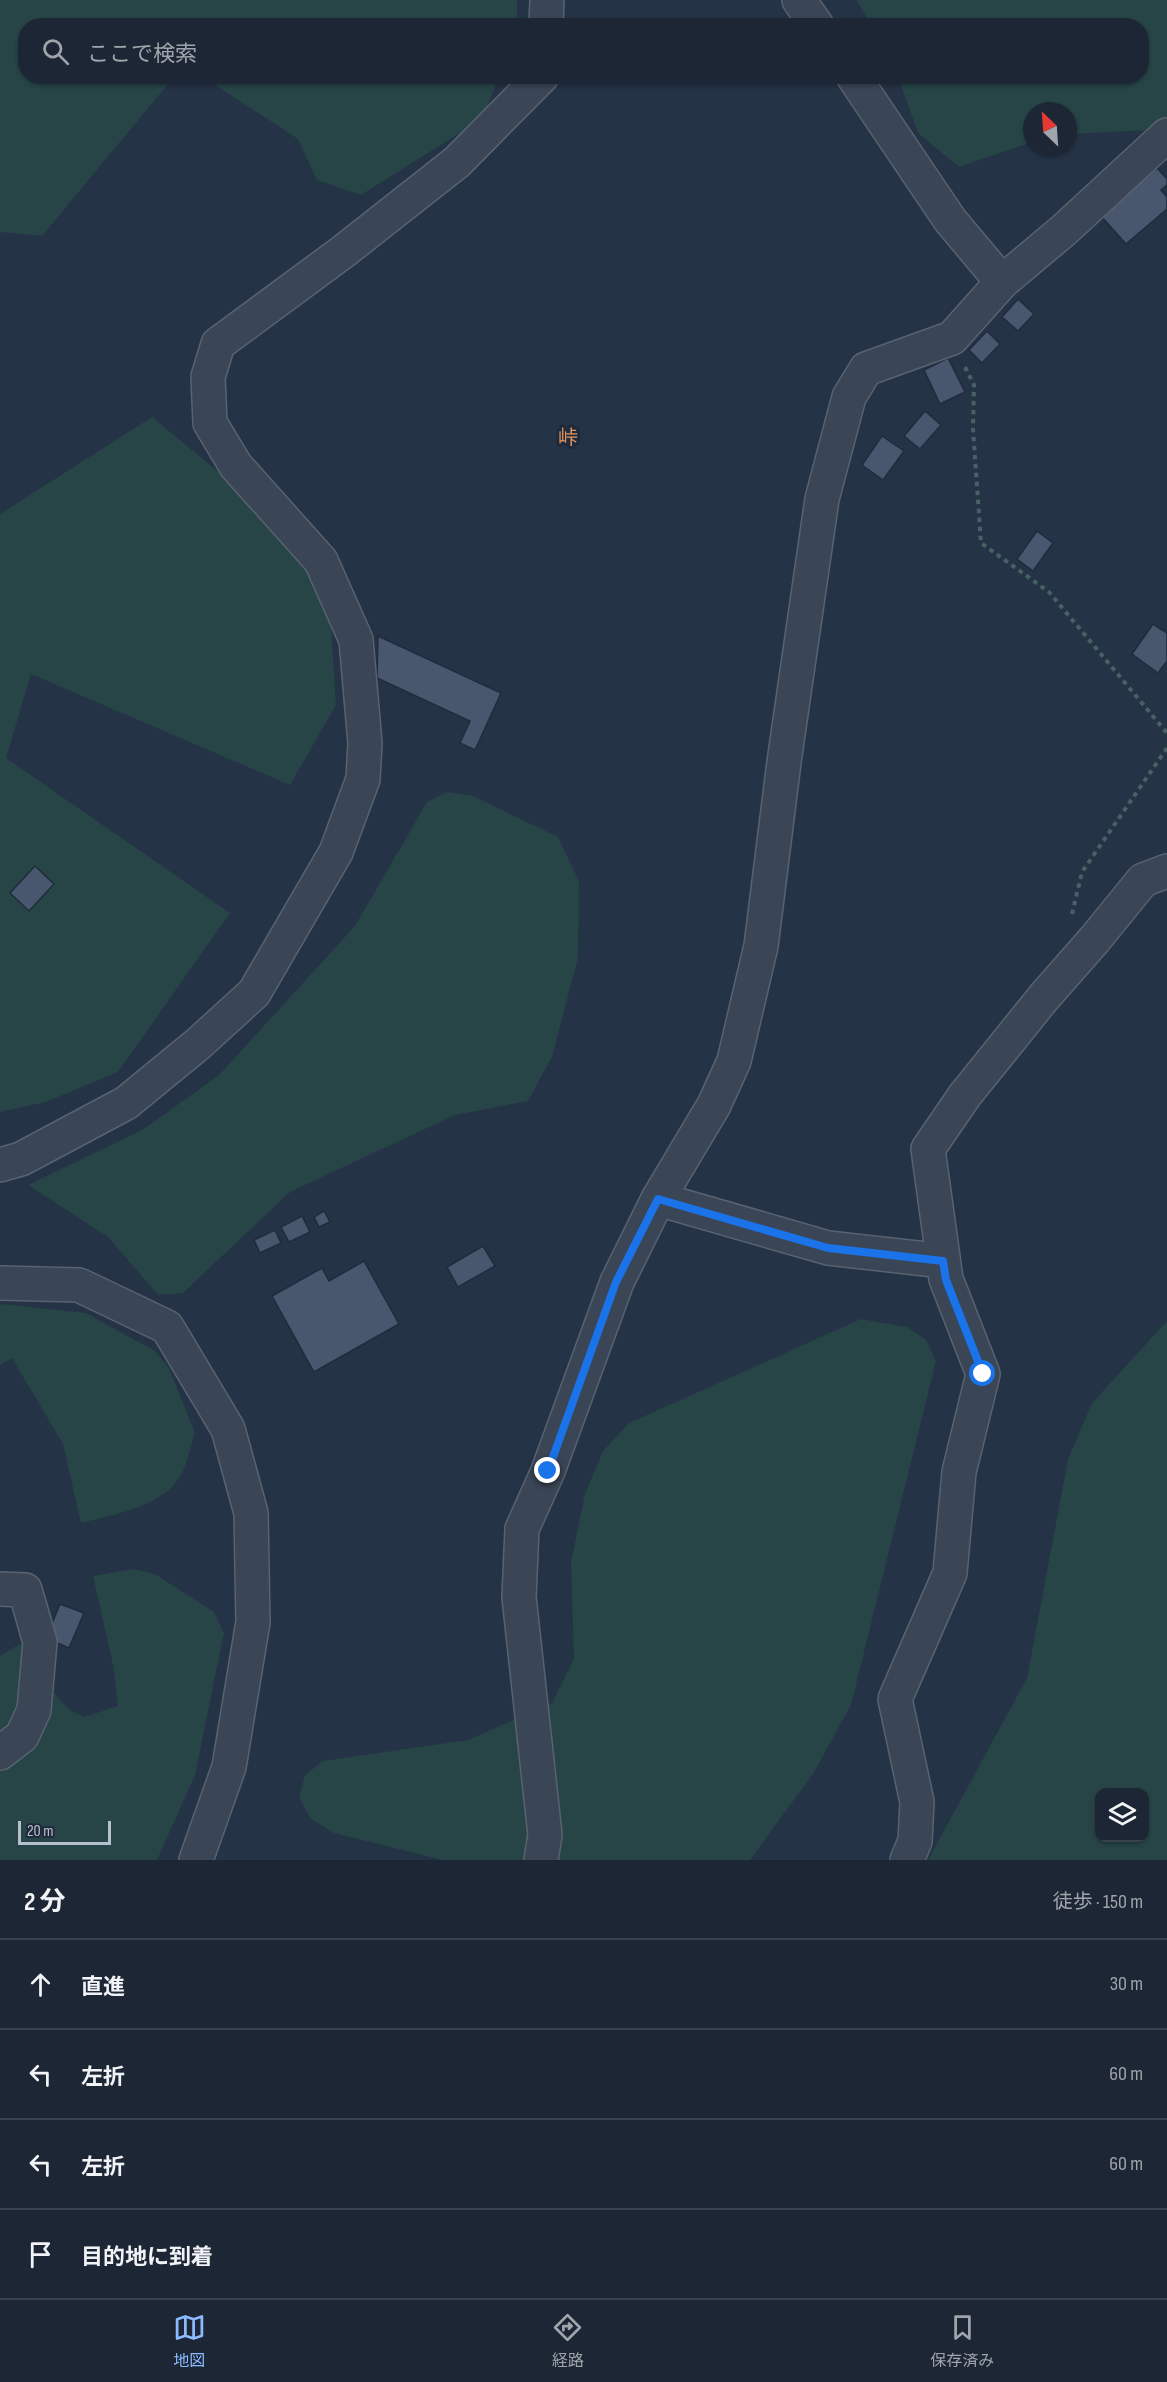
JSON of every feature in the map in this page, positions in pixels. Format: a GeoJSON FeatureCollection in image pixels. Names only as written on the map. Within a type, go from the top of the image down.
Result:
{"type":"FeatureCollection","features":[{"type":"Feature","properties":{"kind":"street"},"geometry":{"type":"LineString","coordinates":[[546,18],[547,0]]}},
{"type":"Feature","properties":{"kind":"street"},"geometry":{"type":"LineString","coordinates":[[800,0],[812,18]]}},
{"type":"Feature","properties":{"kind":"street"},"geometry":{"type":"LineString","coordinates":[[0,1165],[21,1159],[126,1103],[198,1044],[254,993],[336,852],[363,779],[365,742],[356,640],[321,561],[236,466],[210,423],[208,377],[218,344],[344,251],[457,162],[534,84]]}},
{"type":"Feature","properties":{"kind":"street"},"geometry":{"type":"LineString","coordinates":[[858,84],[950,220],[1002,282]]}},
{"type":"Feature","properties":{"kind":"street"},"geometry":{"type":"LineString","coordinates":[[541,1860],[544,1835],[519,1597],[522,1529],[548,1471],[616,1282],[658,1199],[714,1105],[734,1060],[761,946],[784,762],[822,499],[849,397],[866,369],[952,338],[1002,282],[1064,230],[1167,135]]}},
{"type":"Feature","properties":{"kind":"street"},"geometry":{"type":"LineString","coordinates":[[907,1860],[915,1841],[917,1802],[895,1699],[950,1573],[958,1472],[983,1374],[946,1280],[928,1149],[980,1077],[1143,880],[1167,871]]}},
{"type":"Feature","properties":{"kind":"street"},"geometry":{"type":"LineString","coordinates":[[658,1199],[828,1248],[943,1261]]}},
{"type":"Feature","properties":{"kind":"street"},"geometry":{"type":"LineString","coordinates":[[0,1283],[79,1286],[167,1327],[228,1429],[251,1514],[253,1622],[229,1767],[196,1860]]}},
{"type":"Feature","properties":{"kind":"street"},"geometry":{"type":"LineString","coordinates":[[0,1589],[25,1590],[40,1642],[34,1710],[22,1736],[0,1753]]}},
{"type":"Feature","properties":{"kind":"path"},"geometry":{"type":"LineString","coordinates":[[952,338],[974,385],[973,429],[981,543],[1048,591],[1167,733]]}},
{"type":"Feature","properties":{"kind":"path"},"geometry":{"type":"LineString","coordinates":[[1082,872],[1167,748]]}},
{"type":"Feature","properties":{"kind":"green space"},"geometry":{"type":"Polygon","coordinates":[[[0,0],[517,0],[517,18],[18,18],[18,84],[168,84],[42,236],[0,232],[0,0]]]}},
{"type":"Feature","properties":{"kind":"green space"},"geometry":{"type":"Polygon","coordinates":[[[856,0],[1167,0],[1167,118],[1153,130],[1077,134],[1077,102],[1023,102],[1023,145],[959,167],[918,133],[900,84],[1149,84],[1149,18],[867,18],[856,0]]]}},
{"type":"Feature","properties":{"kind":"green space"},"geometry":{"type":"Polygon","coordinates":[[[214,84],[496,84],[482,119],[361,195],[317,180],[298,139],[214,84]]]}},
{"type":"Feature","properties":{"kind":"green space"},"geometry":{"type":"Polygon","coordinates":[[[152,417],[284,526],[330,609],[336,705],[290,785],[31,674],[6,758],[230,913],[118,1072],[46,1102],[0,1112],[0,514],[152,417]]]}},
{"type":"Feature","properties":{"kind":"green space"},"geometry":{"type":"Polygon","coordinates":[[[447,792],[473,796],[558,837],[579,881],[578,958],[552,1057],[528,1101],[455,1115],[290,1192],[183,1293],[158,1295],[108,1237],[28,1185],[142,1130],[219,1075],[355,926],[427,802],[447,792]]]}},
{"type":"Feature","properties":{"kind":"green space"},"geometry":{"type":"Polygon","coordinates":[[[0,1305],[86,1313],[155,1351],[169,1368],[195,1433],[183,1470],[168,1490],[158,1498],[133,1509],[81,1523],[63,1444],[12,1358],[0,1365],[0,1305]]]}},
{"type":"Feature","properties":{"kind":"green space"},"geometry":{"type":"Polygon","coordinates":[[[861,1319],[907,1327],[926,1340],[936,1361],[851,1705],[813,1774],[750,1860],[443,1860],[334,1833],[311,1819],[299,1798],[305,1775],[323,1761],[468,1740],[552,1703],[574,1659],[571,1562],[585,1494],[603,1451],[629,1423],[861,1319]]]}},
{"type":"Feature","properties":{"kind":"green space"},"geometry":{"type":"Polygon","coordinates":[[[1167,1321],[1167,1860],[928,1860],[1027,1678],[1068,1459],[1092,1403],[1167,1321]]]}},
{"type":"Feature","properties":{"kind":"green space"},"geometry":{"type":"Polygon","coordinates":[[[133,1569],[155,1574],[214,1612],[224,1633],[195,1775],[157,1860],[0,1860],[0,1762],[50,1688],[69,1710],[84,1717],[118,1706],[113,1665],[93,1576],[133,1569]]]}},
{"type":"Feature","properties":{"kind":"green space"},"geometry":{"type":"Polygon","coordinates":[[[23,1642],[28,1661],[14,1726],[0,1739],[0,1656],[23,1642]]]}},
{"type":"Feature","properties":{"kind":"building"},"geometry":{"type":"Polygon","coordinates":[[[1157,168],[1167,179],[1167,185],[1161,190],[1167,197],[1167,209],[1126,244],[1101,216],[1157,168]]]}},
{"type":"Feature","properties":{"kind":"building"},"geometry":{"type":"Polygon","coordinates":[[[1018,299],[1034,314],[1018,331],[1002,317],[1018,299]]]}},
{"type":"Feature","properties":{"kind":"building"},"geometry":{"type":"Polygon","coordinates":[[[987,331],[1000,344],[982,363],[969,350],[987,331]]]}},
{"type":"Feature","properties":{"kind":"building"},"geometry":{"type":"Polygon","coordinates":[[[948,358],[965,392],[940,404],[924,370],[948,358]]]}},
{"type":"Feature","properties":{"kind":"building"},"geometry":{"type":"Polygon","coordinates":[[[925,411],[941,425],[920,449],[904,436],[925,411]]]}},
{"type":"Feature","properties":{"kind":"building"},"geometry":{"type":"Polygon","coordinates":[[[882,436],[904,451],[883,480],[862,465],[882,436]]]}},
{"type":"Feature","properties":{"kind":"building"},"geometry":{"type":"Polygon","coordinates":[[[1037,531],[1053,543],[1033,571],[1017,559],[1037,531]]]}},
{"type":"Feature","properties":{"kind":"building"},"geometry":{"type":"Polygon","coordinates":[[[1153,624],[1167,633],[1167,661],[1158,673],[1132,654],[1153,624]]]}},
{"type":"Feature","properties":{"kind":"building"},"geometry":{"type":"Polygon","coordinates":[[[378,636],[501,693],[475,750],[460,743],[470,721],[377,678],[378,636]]]}},
{"type":"Feature","properties":{"kind":"building"},"geometry":{"type":"Polygon","coordinates":[[[35,866],[54,884],[29,911],[10,893],[35,866]]]}},
{"type":"Feature","properties":{"kind":"building"},"geometry":{"type":"Polygon","coordinates":[[[324,1211],[330,1222],[319,1227],[314,1217],[324,1211]]]}},
{"type":"Feature","properties":{"kind":"building"},"geometry":{"type":"Polygon","coordinates":[[[302,1216],[310,1232],[289,1242],[281,1227],[302,1216]]]}},
{"type":"Feature","properties":{"kind":"building"},"geometry":{"type":"Polygon","coordinates":[[[275,1230],[281,1243],[260,1253],[254,1240],[275,1230]]]}},
{"type":"Feature","properties":{"kind":"building"},"geometry":{"type":"Polygon","coordinates":[[[483,1246],[495,1266],[458,1287],[447,1267],[483,1246]]]}},
{"type":"Feature","properties":{"kind":"building"},"geometry":{"type":"Polygon","coordinates":[[[364,1261],[399,1324],[314,1372],[272,1296],[322,1268],[329,1281],[364,1261]]]}},
{"type":"Feature","properties":{"kind":"building"},"geometry":{"type":"Polygon","coordinates":[[[60,1604],[84,1613],[69,1648],[46,1638],[60,1604]]]}},
{"type":"Feature","properties":{"kind":"district","name":"峠"},"geometry":{"type":"Point","coordinates":[568,437]}},
{"type":"Feature","properties":{"kind":"route"},"geometry":{"type":"LineString","coordinates":[[548,1471],[616,1282],[658,1199],[828,1248],[943,1261],[946,1280],[983,1374]]}}]}
